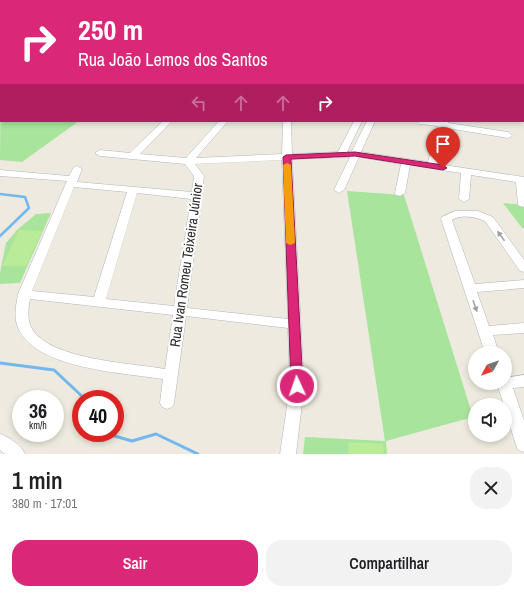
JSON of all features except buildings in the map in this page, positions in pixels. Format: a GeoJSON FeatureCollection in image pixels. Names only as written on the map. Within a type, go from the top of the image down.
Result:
{"type":"FeatureCollection","features":[{"type":"Feature","properties":{"kind":"street"},"geometry":{"type":"LineString","coordinates":[[132,156],[167,122]]}},
{"type":"Feature","properties":{"kind":"street"},"geometry":{"type":"LineString","coordinates":[[188,161],[223,122]]}},
{"type":"Feature","properties":{"kind":"street"},"geometry":{"type":"LineString","coordinates":[[287,122],[286,157],[297,386],[288,454]]}},
{"type":"Feature","properties":{"kind":"street"},"geometry":{"type":"LineString","coordinates":[[432,122],[508,135]]}},
{"type":"Feature","properties":{"kind":"street"},"geometry":{"type":"LineString","coordinates":[[432,166],[444,123]]}},
{"type":"Feature","properties":{"kind":"street"},"geometry":{"type":"LineString","coordinates":[[339,190],[369,125],[357,124],[341,154]]}},
{"type":"Feature","properties":{"kind":"street"},"geometry":{"type":"LineString","coordinates":[[100,153],[188,161],[355,154],[523,180],[523,204]]}},
{"type":"Feature","properties":{"kind":"street","name":"Rua Ivan Romeu Teixeira Júnior"},"geometry":{"type":"LineString","coordinates":[[167,403],[199,176],[188,161]]}},
{"type":"Feature","properties":{"kind":"street"},"geometry":{"type":"LineString","coordinates":[[400,193],[406,162]]}},
{"type":"Feature","properties":{"kind":"street"},"geometry":{"type":"LineString","coordinates":[[464,198],[466,171]]}},
{"type":"Feature","properties":{"kind":"street"},"geometry":{"type":"LineString","coordinates":[[0,173],[74,178],[133,190],[196,196]]}},
{"type":"Feature","properties":{"kind":"street"},"geometry":{"type":"LineString","coordinates":[[74,178],[21,303],[21,313],[26,328],[33,339],[44,348],[57,355],[74,360],[171,375]]}},
{"type":"Feature","properties":{"kind":"street"},"geometry":{"type":"LineString","coordinates":[[99,302],[133,190]]}},
{"type":"Feature","properties":{"kind":"street"},"geometry":{"type":"LineString","coordinates":[[489,346],[446,220],[455,214],[478,214],[489,219],[524,268]]}},
{"type":"Feature","properties":{"kind":"street"},"geometry":{"type":"LineString","coordinates":[[469,289],[524,284]]}},
{"type":"Feature","properties":{"kind":"street"},"geometry":{"type":"LineString","coordinates":[[24,294],[294,324]]}},
{"type":"Feature","properties":{"kind":"street"},"geometry":{"type":"LineString","coordinates":[[484,331],[524,328]]}},
{"type":"Feature","properties":{"kind":"street"},"geometry":{"type":"LineString","coordinates":[[512,382],[524,381]]}},
{"type":"Feature","properties":{"kind":"street"},"geometry":{"type":"LineString","coordinates":[[506,390],[524,445]]}},
{"type":"Feature","properties":{"kind":"street"},"geometry":{"type":"LineString","coordinates":[[0,441],[17,454]]}},
{"type":"Feature","properties":{"kind":"green space"},"geometry":{"type":"Polygon","coordinates":[[[0,122],[78,122],[22,162],[0,160],[0,122]]]}},
{"type":"Feature","properties":{"kind":"green space"},"geometry":{"type":"Polygon","coordinates":[[[347,191],[404,195],[468,401],[468,418],[386,441],[387,454],[303,454],[305,437],[385,441],[347,191]]]}},
{"type":"Feature","properties":{"kind":"green space"},"geometry":{"type":"Polygon","coordinates":[[[503,203],[524,205],[524,228],[522,228],[503,203]]]}},
{"type":"Feature","properties":{"kind":"green space"},"geometry":{"type":"Polygon","coordinates":[[[51,213],[20,283],[0,284],[0,273],[6,243],[17,230],[36,214],[51,213]]]}},
{"type":"Feature","properties":{"kind":"green space"},"geometry":{"type":"Polygon","coordinates":[[[19,230],[42,231],[26,266],[2,266],[19,230]]]}},
{"type":"Feature","properties":{"kind":"green space"},"geometry":{"type":"Polygon","coordinates":[[[348,442],[383,444],[384,454],[349,454],[348,442]]]}},
{"type":"Feature","properties":{"kind":"waterway"},"geometry":{"type":"LineString","coordinates":[[0,194],[25,197],[29,208],[0,236]]}},
{"type":"Feature","properties":{"kind":"waterway"},"geometry":{"type":"LineString","coordinates":[[0,363],[54,370],[75,390]]}},
{"type":"Feature","properties":{"kind":"waterway"},"geometry":{"type":"LineString","coordinates":[[124,439],[132,441],[156,434],[198,454]]}},
{"type":"Feature","properties":{"kind":"slow traffic"},"geometry":{"type":"LineString","coordinates":[[287,165],[290,243]]}},
{"type":"Feature","properties":{"kind":"route"},"geometry":{"type":"LineString","coordinates":[[297,386],[286,157],[355,154],[443,168]]}}]}
